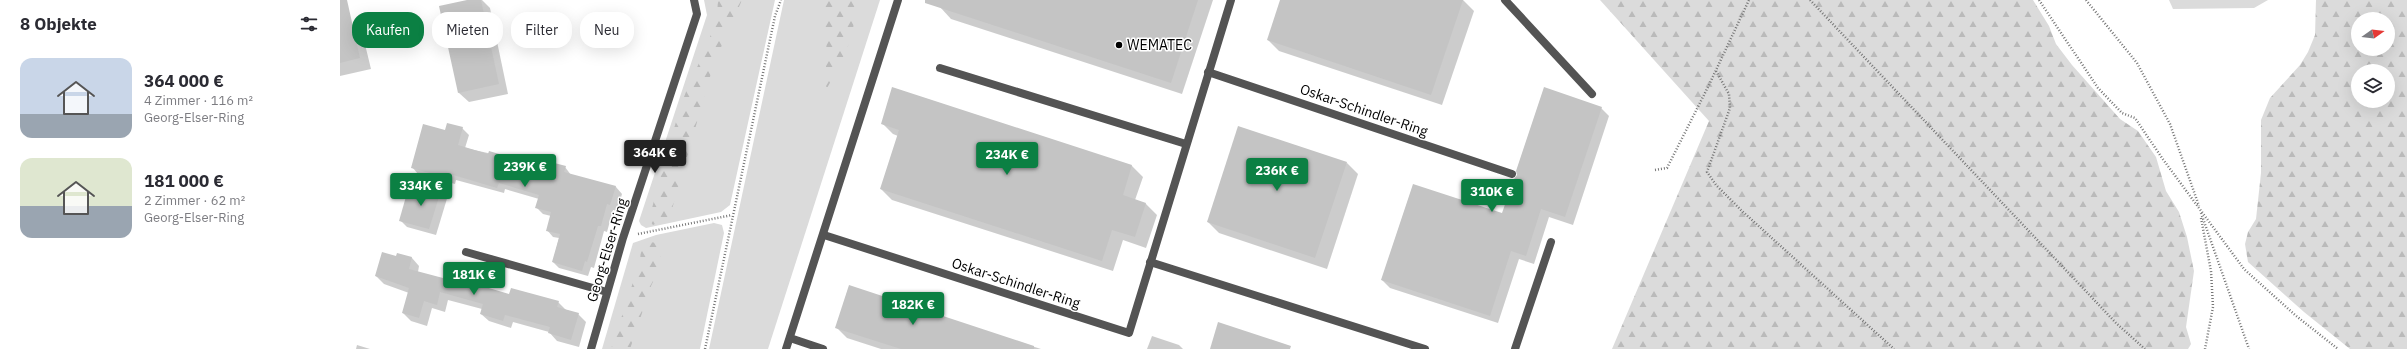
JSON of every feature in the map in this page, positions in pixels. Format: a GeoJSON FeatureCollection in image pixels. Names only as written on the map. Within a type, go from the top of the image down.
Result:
{"type":"FeatureCollection","features":[{"type":"Feature","properties":{"kind":"street","name":"Georg-Elser-Ring"},"geometry":{"type":"LineString","coordinates":[[591,349],[623,238],[697,14],[694,0]]}},
{"type":"Feature","properties":{"kind":"street"},"geometry":{"type":"LineString","coordinates":[[786,349],[824,235],[898,0]]}},
{"type":"Feature","properties":{"kind":"street","name":"Oskar-Schindler-Ring"},"geometry":{"type":"LineString","coordinates":[[824,235],[1129,333],[1230,0]]}},
{"type":"Feature","properties":{"kind":"street"},"geometry":{"type":"LineString","coordinates":[[1505,0],[1592,94]]}},
{"type":"Feature","properties":{"kind":"street"},"geometry":{"type":"LineString","coordinates":[[940,68],[1186,144]]}},
{"type":"Feature","properties":{"kind":"street","name":"Oskar-Schindler-Ring"},"geometry":{"type":"LineString","coordinates":[[1208,72],[1512,174]]}},
{"type":"Feature","properties":{"kind":"street"},"geometry":{"type":"LineString","coordinates":[[1515,349],[1551,242]]}},
{"type":"Feature","properties":{"kind":"street"},"geometry":{"type":"LineString","coordinates":[[466,252],[607,292]]}},
{"type":"Feature","properties":{"kind":"street"},"geometry":{"type":"LineString","coordinates":[[1150,262],[1425,349]]}},
{"type":"Feature","properties":{"kind":"street"},"geometry":{"type":"LineString","coordinates":[[790,338],[824,349]]}},
{"type":"Feature","properties":{"kind":"path"},"geometry":{"type":"LineString","coordinates":[[705,349],[775,16],[781,0]]}},
{"type":"Feature","properties":{"kind":"path"},"geometry":{"type":"LineString","coordinates":[[1655,170],[1667,168],[1716,71],[1749,0]]}},
{"type":"Feature","properties":{"kind":"path"},"geometry":{"type":"LineString","coordinates":[[1810,0],[2116,323],[2145,349]]}},
{"type":"Feature","properties":{"kind":"path"},"geometry":{"type":"LineString","coordinates":[[2039,0],[2098,88],[2122,112],[2135,118],[2244,269],[2295,315],[2338,349]]}},
{"type":"Feature","properties":{"kind":"path"},"geometry":{"type":"LineString","coordinates":[[2086,0],[2137,63],[2170,124],[2249,349]]}},
{"type":"Feature","properties":{"kind":"path"},"geometry":{"type":"LineString","coordinates":[[1716,71],[1728,94],[1730,108],[1707,172],[1716,185],[1736,205],[1894,349]]}},
{"type":"Feature","properties":{"kind":"path"},"geometry":{"type":"LineString","coordinates":[[2200,209],[2212,286],[2213,307],[2205,349]]}},
{"type":"Feature","properties":{"kind":"path"},"geometry":{"type":"LineString","coordinates":[[623,238],[732,215]]}},
{"type":"Feature","properties":{"kind":"green space"},"geometry":{"type":"Polygon","coordinates":[[[704,0],[775,0],[730,205],[721,212],[646,228],[641,225],[639,221],[707,15],[704,0]]]}},
{"type":"Feature","properties":{"kind":"green space"},"geometry":{"type":"Polygon","coordinates":[[[718,0],[742,0],[714,63],[670,216],[653,225],[649,220],[668,147],[682,103],[714,27],[718,0]]]}},
{"type":"Feature","properties":{"kind":"green space"},"geometry":{"type":"Polygon","coordinates":[[[784,0],[880,0],[768,349],[709,349],[784,0]]]}},
{"type":"Feature","properties":{"kind":"green space"},"geometry":{"type":"Polygon","coordinates":[[[817,0],[854,0],[855,11],[852,34],[838,68],[827,88],[825,84],[827,52],[824,22],[817,0]]]}},
{"type":"Feature","properties":{"kind":"green space"},"geometry":{"type":"Polygon","coordinates":[[[1600,0],[2033,0],[2049,26],[2056,44],[2072,65],[2120,119],[2138,131],[2156,157],[2166,191],[2179,212],[2187,237],[2194,271],[2186,327],[2191,344],[2188,349],[1612,349],[1709,121],[1600,0]]]}},
{"type":"Feature","properties":{"kind":"green space"},"geometry":{"type":"Polygon","coordinates":[[[2169,0],[2268,0],[2254,8],[2173,9],[2169,0]]]}},
{"type":"Feature","properties":{"kind":"green space"},"geometry":{"type":"Polygon","coordinates":[[[2316,0],[2407,0],[2407,349],[2350,349],[2304,312],[2248,262],[2245,244],[2248,232],[2256,219],[2261,173],[2261,120],[2270,98],[2300,65],[2308,52],[2315,35],[2316,0]]]}},
{"type":"Feature","properties":{"kind":"green space"},"geometry":{"type":"Polygon","coordinates":[[[714,223],[722,225],[724,233],[700,349],[602,349],[633,243],[656,235],[714,223]]]}},
{"type":"Feature","properties":{"kind":"green space"},"geometry":{"type":"Polygon","coordinates":[[[649,242],[658,243],[662,263],[651,286],[630,349],[611,349],[640,261],[641,249],[649,242]]]}},
{"type":"Feature","properties":{"kind":"building"},"geometry":{"type":"Polygon","coordinates":[[[340,0],[347,0],[352,22],[352,48],[358,48],[360,58],[340,63],[340,0]]]}},
{"type":"Feature","properties":{"kind":"building"},"geometry":{"type":"Polygon","coordinates":[[[467,0],[481,0],[484,12],[440,12],[439,6],[467,0]]]}},
{"type":"Feature","properties":{"kind":"building","name":"WEMATEC"},"geometry":{"type":"Polygon","coordinates":[[[925,0],[1198,0],[1171,83],[925,3],[925,0]]]}},
{"type":"Feature","properties":{"kind":"building"},"geometry":{"type":"Polygon","coordinates":[[[1280,0],[1463,0],[1431,95],[1267,40],[1280,0]]]}},
{"type":"Feature","properties":{"kind":"building"},"geometry":{"type":"Polygon","coordinates":[[[448,48],[491,48],[499,84],[458,93],[448,48]]]}},
{"type":"Feature","properties":{"kind":"building"},"geometry":{"type":"Polygon","coordinates":[[[892,87],[1132,165],[1123,195],[1146,203],[1135,237],[1112,230],[1102,261],[880,189],[899,130],[881,124],[892,87]]]}},
{"type":"Feature","properties":{"kind":"building"},"geometry":{"type":"Polygon","coordinates":[[[1544,87],[1602,107],[1565,217],[1541,209],[1526,256],[1511,251],[1490,316],[1381,280],[1413,184],[1502,213],[1514,179],[1517,175],[1516,171],[1544,87]]]}},
{"type":"Feature","properties":{"kind":"building"},"geometry":{"type":"Polygon","coordinates":[[[447,123],[463,127],[458,145],[488,154],[489,151],[506,156],[500,177],[535,158],[566,166],[564,172],[616,186],[610,205],[607,204],[601,226],[598,226],[587,262],[585,261],[582,271],[552,262],[560,234],[546,231],[551,212],[535,208],[539,195],[499,183],[497,188],[450,174],[448,178],[411,168],[423,124],[445,130],[447,123]]]}},
{"type":"Feature","properties":{"kind":"building"},"geometry":{"type":"Polygon","coordinates":[[[1238,126],[1347,162],[1315,258],[1207,222],[1238,126]]]}},
{"type":"Feature","properties":{"kind":"building"},"geometry":{"type":"Polygon","coordinates":[[[443,184],[429,229],[399,221],[407,193],[443,184]]]}},
{"type":"Feature","properties":{"kind":"building"},"geometry":{"type":"Polygon","coordinates":[[[382,252],[396,256],[397,253],[412,257],[409,269],[443,278],[448,264],[475,272],[472,283],[509,294],[511,288],[559,301],[557,307],[579,313],[571,340],[548,333],[550,327],[505,315],[503,321],[480,314],[483,304],[440,292],[437,305],[424,301],[419,318],[402,313],[409,288],[375,276],[382,252]]]}},
{"type":"Feature","properties":{"kind":"building"},"geometry":{"type":"Polygon","coordinates":[[[849,285],[1034,346],[1034,349],[901,349],[835,328],[849,285]]]}},
{"type":"Feature","properties":{"kind":"building"},"geometry":{"type":"Polygon","coordinates":[[[1218,322],[1291,346],[1290,349],[1210,349],[1218,322]]]}},
{"type":"Feature","properties":{"kind":"place","name":"WEMATEC"},"geometry":{"type":"Point","coordinates":[1119,45]}}]}
